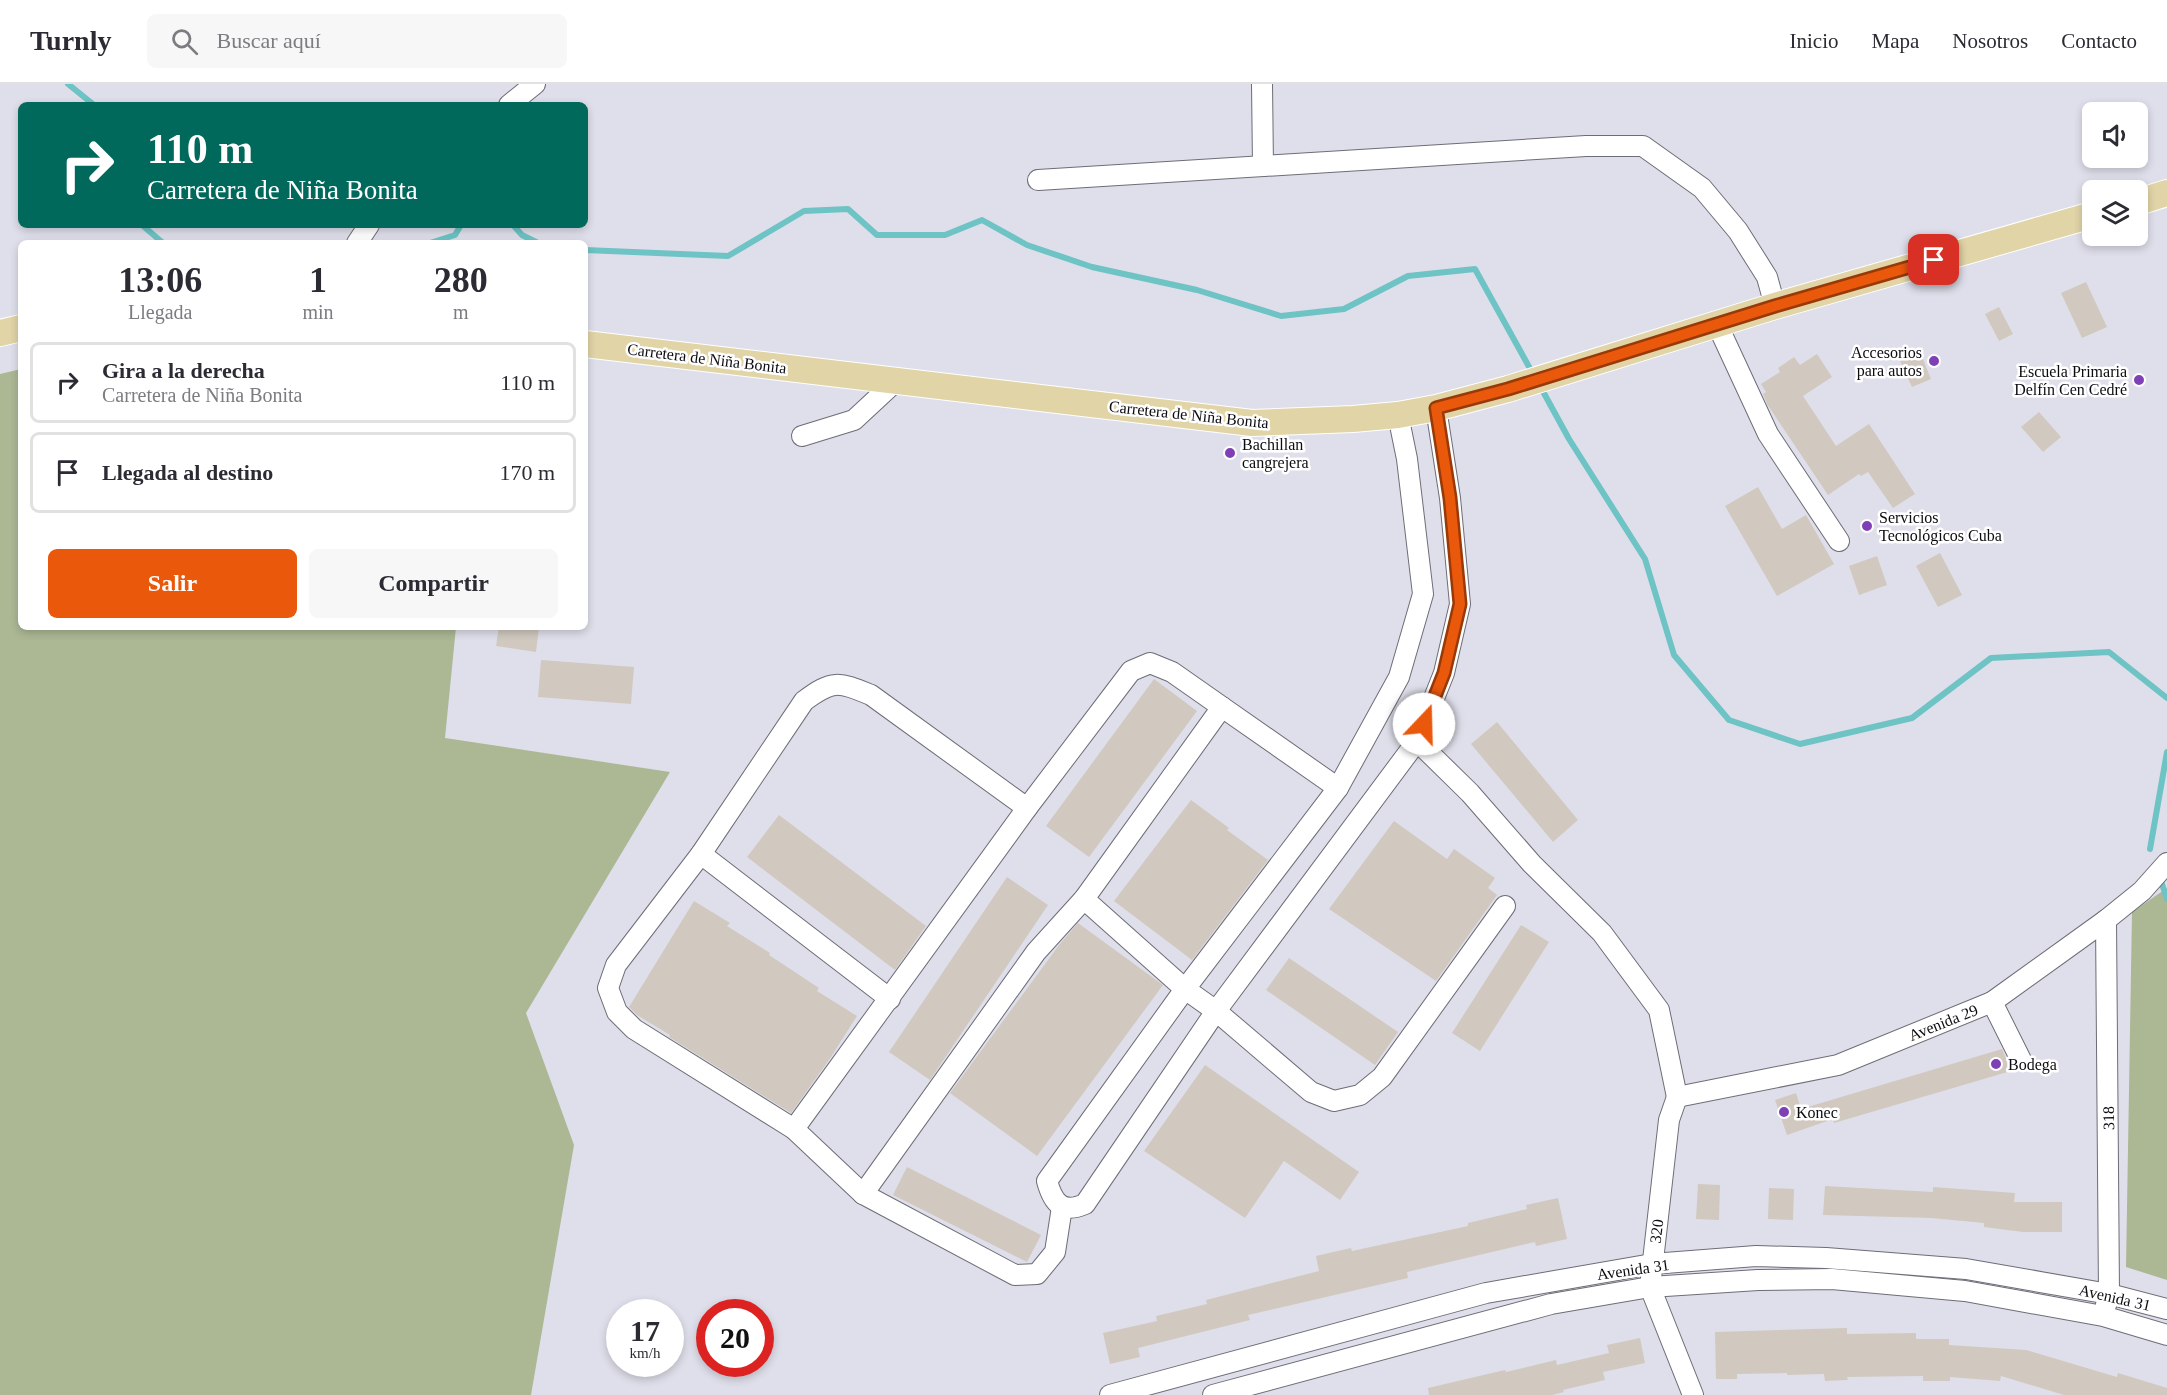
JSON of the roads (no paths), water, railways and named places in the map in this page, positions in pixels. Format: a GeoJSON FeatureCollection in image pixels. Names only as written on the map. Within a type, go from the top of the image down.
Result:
{"type":"FeatureCollection","features":[{"type":"Feature","properties":{"kind":"main road"},"geometry":{"type":"LineString","coordinates":[[2148,199],[2167,193]]}},
{"type":"Feature","properties":{"kind":"main road","name":"Carretera de Niña Bonita"},"geometry":{"type":"LineString","coordinates":[[588,344],[1252,423],[1398,416],[1537,380],[1775,306],[2082,217]]}},
{"type":"Feature","properties":{"kind":"main road"},"geometry":{"type":"LineString","coordinates":[[0,333],[18,329]]}},
{"type":"Feature","properties":{"kind":"street"},"geometry":{"type":"LineString","coordinates":[[513,102],[535,84]]}},
{"type":"Feature","properties":{"kind":"street"},"geometry":{"type":"LineString","coordinates":[[1262,84],[1263,166]]}},
{"type":"Feature","properties":{"kind":"street"},"geometry":{"type":"LineString","coordinates":[[1038,180],[1586,146],[1643,146],[1702,188],[1731,223],[1767,277],[1775,306]]}},
{"type":"Feature","properties":{"kind":"street"},"geometry":{"type":"LineString","coordinates":[[1717,324],[1768,434],[1839,542]]}},
{"type":"Feature","properties":{"kind":"street"},"geometry":{"type":"LineString","coordinates":[[802,436],[854,420],[896,381]]}},
{"type":"Feature","properties":{"kind":"street"},"geometry":{"type":"LineString","coordinates":[[1398,416],[1407,459],[1423,594],[1399,677],[1338,788],[1185,989],[1047,1181],[1051,1195],[1062,1207],[1074,1209],[1084,1204],[1216,1011],[1417,741],[1444,673],[1460,604],[1450,498],[1436,408]]}},
{"type":"Feature","properties":{"kind":"street"},"geometry":{"type":"LineString","coordinates":[[794,1129],[1131,671],[1150,663],[1172,672],[1338,788]]}},
{"type":"Feature","properties":{"kind":"street"},"geometry":{"type":"LineString","coordinates":[[1028,808],[871,695],[844,684],[823,687],[804,701],[701,854],[616,965],[608,988],[617,1012],[634,1029],[794,1129],[863,1194],[1015,1275],[1037,1274],[1055,1252],[1062,1207]]}},
{"type":"Feature","properties":{"kind":"street"},"geometry":{"type":"LineString","coordinates":[[863,1194],[1036,952],[1084,899],[1222,707]]}},
{"type":"Feature","properties":{"kind":"street"},"geometry":{"type":"LineString","coordinates":[[1417,741],[1470,793],[1532,864],[1602,933],[1659,1010],[1677,1097]]}},
{"type":"Feature","properties":{"kind":"street"},"geometry":{"type":"LineString","coordinates":[[701,854],[890,999]]}},
{"type":"Feature","properties":{"kind":"street","name":"Avenida 29"},"geometry":{"type":"LineString","coordinates":[[1677,1097],[1838,1065],[1992,1002],[2106,920],[2142,891],[2167,863]]}},
{"type":"Feature","properties":{"kind":"street"},"geometry":{"type":"LineString","coordinates":[[1084,899],[1185,989],[1216,1011],[1311,1092],[1335,1101],[1360,1095],[1382,1077],[1505,906]]}},
{"type":"Feature","properties":{"kind":"street","name":"318"},"geometry":{"type":"LineString","coordinates":[[2103,1316],[2109,1294],[2106,920]]}},
{"type":"Feature","properties":{"kind":"street"},"geometry":{"type":"LineString","coordinates":[[1992,1002],[2021,1060]]}},
{"type":"Feature","properties":{"kind":"street","name":"320"},"geometry":{"type":"LineString","coordinates":[[1677,1097],[1669,1120],[1650,1287],[1693,1395]]}},
{"type":"Feature","properties":{"kind":"street","name":"Avenida 31"},"geometry":{"type":"LineString","coordinates":[[1110,1395],[1486,1293],[1653,1264],[1756,1256],[1826,1258],[1966,1269],[2109,1294],[2167,1309]]}},
{"type":"Feature","properties":{"kind":"street","name":"Avenida 31"},"geometry":{"type":"LineString","coordinates":[[1213,1395],[1551,1304],[1650,1287],[1758,1280],[1832,1280],[1965,1291],[2103,1316],[2167,1335]]}},
{"type":"Feature","properties":{"kind":"waterway"},"geometry":{"type":"LineString","coordinates":[[68,84],[90,102]]}},
{"type":"Feature","properties":{"kind":"waterway"},"geometry":{"type":"LineString","coordinates":[[588,250],[728,256],[804,211],[848,209],[877,235],[945,235],[982,220],[1027,245],[1092,267],[1197,290],[1281,316],[1344,309],[1408,276],[1475,269],[1533,374]]}},
{"type":"Feature","properties":{"kind":"waterway"},"geometry":{"type":"LineString","coordinates":[[146,228],[160,240]]}},
{"type":"Feature","properties":{"kind":"waterway"},"geometry":{"type":"LineString","coordinates":[[439,240],[455,235],[459,228]]}},
{"type":"Feature","properties":{"kind":"waterway"},"geometry":{"type":"LineString","coordinates":[[516,228],[522,235],[532,240]]}},
{"type":"Feature","properties":{"kind":"waterway"},"geometry":{"type":"LineString","coordinates":[[1540,386],[1569,439],[1645,559],[1674,655],[1729,720],[1800,744],[1912,718],[1991,658],[2109,652],[2167,698]]}},
{"type":"Feature","properties":{"kind":"waterway"},"geometry":{"type":"LineString","coordinates":[[2150,849],[2167,752]]}},
{"type":"Feature","properties":{"kind":"waterway"},"geometry":{"type":"LineString","coordinates":[[2162,884],[2167,899]]}},
{"type":"Feature","properties":{"kind":"place","name":"Accesorios para autos"},"geometry":{"type":"Point","coordinates":[1934,361]}},
{"type":"Feature","properties":{"kind":"place","name":"Escuela Primaria Delfín Cen Cedré"},"geometry":{"type":"Point","coordinates":[2139,380]}},
{"type":"Feature","properties":{"kind":"place","name":"Bachillan cangrejera"},"geometry":{"type":"Point","coordinates":[1230,453]}},
{"type":"Feature","properties":{"kind":"place","name":"Servicios Tecnológicos Cuba"},"geometry":{"type":"Point","coordinates":[1867,526]}},
{"type":"Feature","properties":{"kind":"place","name":"Bodega"},"geometry":{"type":"Point","coordinates":[1996,1064]}},
{"type":"Feature","properties":{"kind":"place","name":"Konec"},"geometry":{"type":"Point","coordinates":[1784,1112]}}]}
